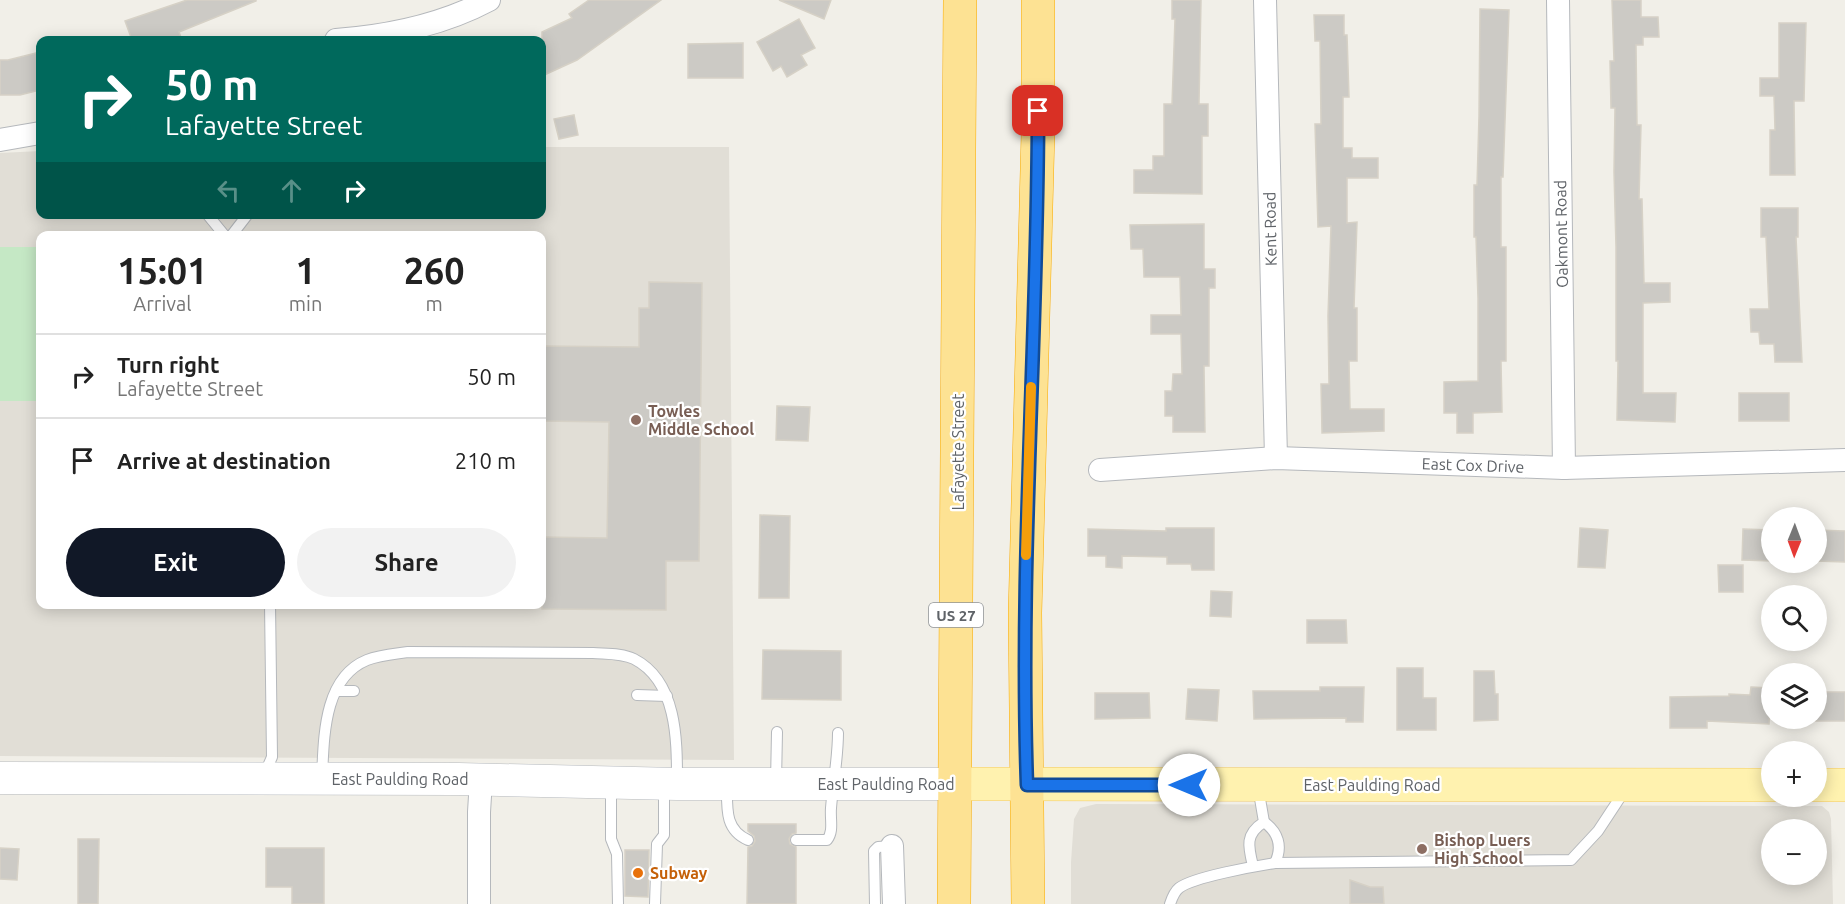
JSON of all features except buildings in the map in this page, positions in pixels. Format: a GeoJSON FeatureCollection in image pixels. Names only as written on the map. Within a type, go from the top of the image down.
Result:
{"type":"FeatureCollection","features":[{"type":"Feature","properties":{"kind":"highway","name":"Lafayette Street"},"geometry":{"type":"LineString","coordinates":[[954,904],[959,445],[960,0]]}},
{"type":"Feature","properties":{"kind":"highway"},"geometry":{"type":"LineString","coordinates":[[1028,904],[1024,703],[1038,133],[1038,0]]}},
{"type":"Feature","properties":{"kind":"main road","name":"East Paulding Road"},"geometry":{"type":"LineString","coordinates":[[0,778],[1027,785],[1761,785]]}},
{"type":"Feature","properties":{"kind":"main road"},"geometry":{"type":"LineString","coordinates":[[1827,785],[1845,785]]}},
{"type":"Feature","properties":{"kind":"street"},"geometry":{"type":"LineString","coordinates":[[362,36],[421,27],[452,17],[489,0]]}},
{"type":"Feature","properties":{"kind":"street","name":"Kent Road"},"geometry":{"type":"LineString","coordinates":[[1265,0],[1276,458]]}},
{"type":"Feature","properties":{"kind":"street","name":"Oakmont Road"},"geometry":{"type":"LineString","coordinates":[[1558,0],[1564,468]]}},
{"type":"Feature","properties":{"kind":"street"},"geometry":{"type":"LineString","coordinates":[[0,140],[36,134]]}},
{"type":"Feature","properties":{"kind":"street","name":"East Cox Drive"},"geometry":{"type":"LineString","coordinates":[[1100,470],[1276,458],[1564,468],[1845,460]]}},
{"type":"Feature","properties":{"kind":"street"},"geometry":{"type":"LineString","coordinates":[[479,904],[481,780]]}},
{"type":"Feature","properties":{"kind":"street"},"geometry":{"type":"LineString","coordinates":[[892,846],[894,904]]}},
{"type":"Feature","properties":{"kind":"lane"},"geometry":{"type":"LineString","coordinates":[[211,219],[221,231]]}},
{"type":"Feature","properties":{"kind":"lane"},"geometry":{"type":"LineString","coordinates":[[235,231],[244,219]]}},
{"type":"Feature","properties":{"kind":"lane"},"geometry":{"type":"LineString","coordinates":[[262,778],[272,757],[270,609]]}},
{"type":"Feature","properties":{"kind":"lane"},"geometry":{"type":"LineString","coordinates":[[322,779],[328,709],[346,675],[365,660],[408,652],[593,653],[614,654],[633,659],[648,669],[667,696],[677,751],[670,783],[664,835],[657,844],[655,904]]}},
{"type":"Feature","properties":{"kind":"lane"},"geometry":{"type":"LineString","coordinates":[[336,691],[354,691]]}},
{"type":"Feature","properties":{"kind":"lane"},"geometry":{"type":"LineString","coordinates":[[637,695],[667,696]]}},
{"type":"Feature","properties":{"kind":"lane"},"geometry":{"type":"LineString","coordinates":[[776,784],[777,732]]}},
{"type":"Feature","properties":{"kind":"lane"},"geometry":{"type":"LineString","coordinates":[[796,840],[827,840],[831,835],[831,808],[838,733]]}},
{"type":"Feature","properties":{"kind":"lane"},"geometry":{"type":"LineString","coordinates":[[610,783],[611,839],[617,854],[618,904]]}},
{"type":"Feature","properties":{"kind":"lane"},"geometry":{"type":"LineString","coordinates":[[727,783],[729,822],[736,835],[748,840]]}},
{"type":"Feature","properties":{"kind":"lane"},"geometry":{"type":"LineString","coordinates":[[1258,785],[1264,822],[1274,829],[1278,839],[1279,855],[1275,863]]}},
{"type":"Feature","properties":{"kind":"lane"},"geometry":{"type":"LineString","coordinates":[[1170,904],[1173,894],[1180,887],[1191,882],[1253,866],[1275,863],[1571,860],[1598,831],[1628,785]]}},
{"type":"Feature","properties":{"kind":"lane"},"geometry":{"type":"LineString","coordinates":[[1253,866],[1249,840],[1254,829],[1264,822]]}},
{"type":"Feature","properties":{"kind":"lane"},"geometry":{"type":"LineString","coordinates":[[875,904],[874,850],[878,847],[892,846]]}},
{"type":"Feature","properties":{"kind":"shaded area","name":"Towles Middle School"},"geometry":{"type":"Polygon","coordinates":[[[546,147],[729,147],[734,760],[0,756],[0,153],[36,151],[36,219],[546,219],[546,147]]]}},
{"type":"Feature","properties":{"kind":"shaded area","name":"Bishop Luers High School"},"geometry":{"type":"Polygon","coordinates":[[[1096,804],[1823,807],[1829,812],[1831,819],[1833,904],[1071,904],[1074,819],[1080,808],[1096,804]]]}},
{"type":"Feature","properties":{"kind":"green space"},"geometry":{"type":"Polygon","coordinates":[[[0,247],[36,247],[36,401],[0,401],[0,247]]]}},
{"type":"Feature","properties":{"kind":"slow traffic"},"geometry":{"type":"LineString","coordinates":[[1026,555],[1031,387]]}},
{"type":"Feature","properties":{"kind":"place","name":"Towles Middle School"},"geometry":{"type":"Point","coordinates":[636,420]}},
{"type":"Feature","properties":{"kind":"place","name":"Bishop Luers High School"},"geometry":{"type":"Point","coordinates":[1422,849]}},
{"type":"Feature","properties":{"kind":"place","name":"Subway"},"geometry":{"type":"Point","coordinates":[638,873]}},
{"type":"Feature","properties":{"kind":"route"},"geometry":{"type":"LineString","coordinates":[[1038,111],[1025,613],[1024,703],[1027,785],[1189,785]]}}]}
